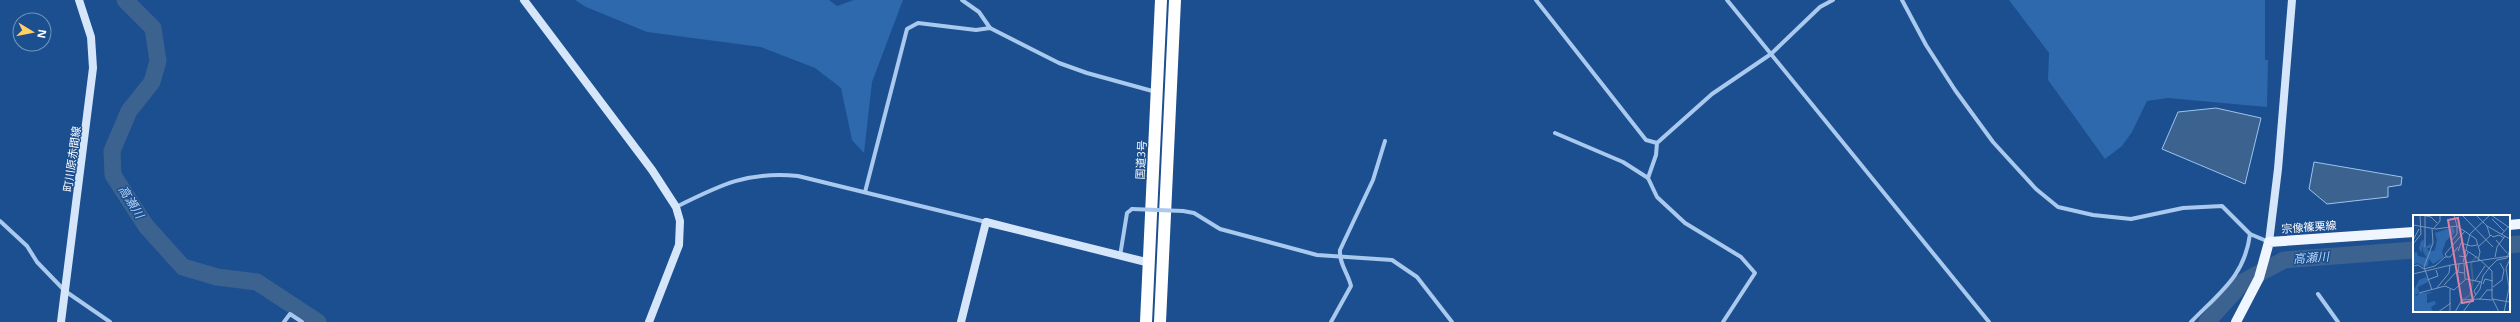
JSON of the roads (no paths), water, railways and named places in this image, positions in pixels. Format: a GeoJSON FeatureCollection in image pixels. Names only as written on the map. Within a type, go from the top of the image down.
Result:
{"type":"FeatureCollection","features":[{"type":"Feature","properties":{"kind":"highway","name":"国道3号"},"geometry":{"type":"LineString","coordinates":[[1146,322],[1150,263],[1161,0]]}},
{"type":"Feature","properties":{"kind":"highway"},"geometry":{"type":"LineString","coordinates":[[1160,322],[1175,0]]}},
{"type":"Feature","properties":{"kind":"main road"},"geometry":{"type":"LineString","coordinates":[[2510,225],[2520,224]]}},
{"type":"Feature","properties":{"kind":"main road","name":"宗像篠栗線"},"geometry":{"type":"LineString","coordinates":[[2236,322],[2259,278],[2269,242],[2413,232]]}},
{"type":"Feature","properties":{"kind":"street","name":"町川原赤間線"},"geometry":{"type":"LineString","coordinates":[[61,322],[93,68],[91,37],[79,0]]}},
{"type":"Feature","properties":{"kind":"street"},"geometry":{"type":"LineString","coordinates":[[524,0],[652,170],[676,207],[680,221],[679,245],[649,322]]}},
{"type":"Feature","properties":{"kind":"street"},"geometry":{"type":"LineString","coordinates":[[962,0],[980,12],[990,28],[1059,62],[1087,73],[1157,92]]}},
{"type":"Feature","properties":{"kind":"street"},"geometry":{"type":"LineString","coordinates":[[1536,0],[1646,140],[1657,143]]}},
{"type":"Feature","properties":{"kind":"street"},"geometry":{"type":"LineString","coordinates":[[1727,0],[1988,322]]}},
{"type":"Feature","properties":{"kind":"street"},"geometry":{"type":"LineString","coordinates":[[1648,178],[1656,155],[1657,143],[1712,94],[1771,54],[1820,7],[1833,0]]}},
{"type":"Feature","properties":{"kind":"street"},"geometry":{"type":"LineString","coordinates":[[1902,0],[1926,44],[1955,90],[1993,142],[2036,189],[2058,207],[2093,215],[2131,219],[2183,208],[2222,206],[2250,234],[2269,242],[2278,168],[2292,0]]}},
{"type":"Feature","properties":{"kind":"street"},"geometry":{"type":"LineString","coordinates":[[865,192],[907,29],[918,23],[976,30],[990,28]]}},
{"type":"Feature","properties":{"kind":"street"},"geometry":{"type":"LineString","coordinates":[[1555,134],[1623,162],[1648,178],[1657,198],[1685,224],[1741,257],[1755,273],[1723,322]]}},
{"type":"Feature","properties":{"kind":"street"},"geometry":{"type":"LineString","coordinates":[[1331,322],[1351,286],[1349,276],[1339,258],[1340,250],[1373,180],[1385,141]]}},
{"type":"Feature","properties":{"kind":"street"},"geometry":{"type":"LineString","coordinates":[[676,207],[725,184],[746,177],[768,175],[798,176],[1150,263]]}},
{"type":"Feature","properties":{"kind":"street"},"geometry":{"type":"LineString","coordinates":[[1120,256],[1127,213],[1132,209],[1183,211],[1194,213],[1220,229],[1317,255],[1339,258],[1392,260],[1402,265],[1417,277],[1452,322]]}},
{"type":"Feature","properties":{"kind":"street"},"geometry":{"type":"LineString","coordinates":[[0,221],[27,246],[42,268],[65,291],[110,322]]}},
{"type":"Feature","properties":{"kind":"street"},"geometry":{"type":"LineString","coordinates":[[961,322],[986,222]]}},
{"type":"Feature","properties":{"kind":"street"},"geometry":{"type":"LineString","coordinates":[[2192,322],[2239,272],[2248,254],[2250,234]]}},
{"type":"Feature","properties":{"kind":"street"},"geometry":{"type":"LineString","coordinates":[[2318,294],[2338,322]]}},
{"type":"Feature","properties":{"kind":"street"},"geometry":{"type":"LineString","coordinates":[[284,322],[290,314],[302,322]]}},
{"type":"Feature","properties":{"kind":"waterway","name":"高瀬川"},"geometry":{"type":"LineString","coordinates":[[125,0],[153,28],[158,61],[152,82],[129,111],[112,151],[113,175],[146,226],[183,267],[217,277],[257,282],[318,322]]}},
{"type":"Feature","properties":{"kind":"waterway","name":"高瀬川"},"geometry":{"type":"LineString","coordinates":[[2510,245],[2520,244]]}},
{"type":"Feature","properties":{"kind":"waterway","name":"高瀬川"},"geometry":{"type":"LineString","coordinates":[[2207,322],[2243,282],[2284,260],[2413,250]]}}]}
